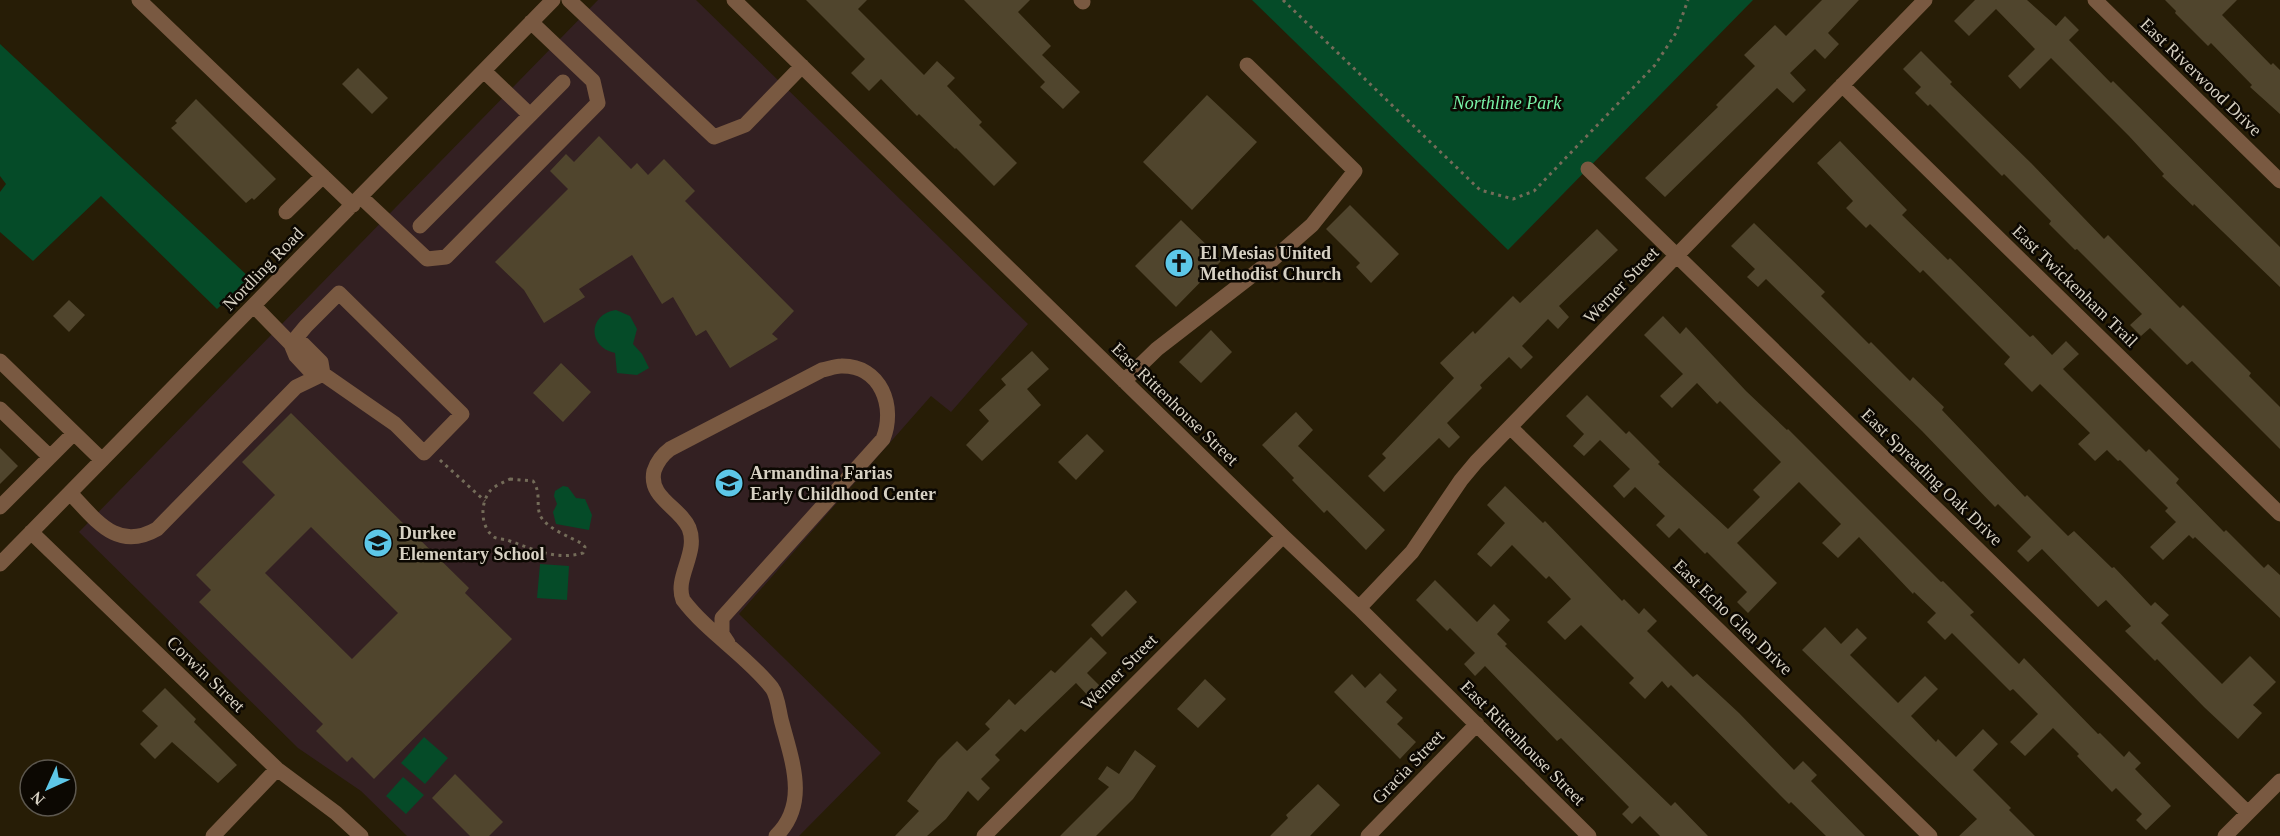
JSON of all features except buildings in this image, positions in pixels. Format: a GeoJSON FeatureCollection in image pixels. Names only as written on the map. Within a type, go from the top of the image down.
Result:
{"type":"FeatureCollection","features":[{"type":"Feature","properties":{"kind":"street"},"geometry":{"type":"LineString","coordinates":[[139,0],[323,176],[427,259],[447,257],[598,103],[593,81],[531,22]]}},
{"type":"Feature","properties":{"kind":"street","name":"Nordling Road"},"geometry":{"type":"LineString","coordinates":[[0,564],[553,0]]}},
{"type":"Feature","properties":{"kind":"street"},"geometry":{"type":"LineString","coordinates":[[569,0],[714,137],[745,125],[802,66]]}},
{"type":"Feature","properties":{"kind":"street","name":"East Rittenhouse Street"},"geometry":{"type":"LineString","coordinates":[[734,0],[1282,536],[1359,608],[1589,836]]}},
{"type":"Feature","properties":{"kind":"street","name":"Werner Street"},"geometry":{"type":"LineString","coordinates":[[1359,608],[1412,552],[1461,480],[1510,427],[1925,0]]}},
{"type":"Feature","properties":{"kind":"street","name":"East Riverwood Drive"},"geometry":{"type":"LineString","coordinates":[[2095,0],[2280,181]]}},
{"type":"Feature","properties":{"kind":"street"},"geometry":{"type":"LineString","coordinates":[[1124,381],[1157,349],[1272,260],[1312,225],[1355,171],[1247,65]]}},
{"type":"Feature","properties":{"kind":"street"},"geometry":{"type":"LineString","coordinates":[[484,71],[530,115]]}},
{"type":"Feature","properties":{"kind":"street"},"geometry":{"type":"LineString","coordinates":[[420,226],[563,82]]}},
{"type":"Feature","properties":{"kind":"street","name":"East Twickenham Trail"},"geometry":{"type":"LineString","coordinates":[[1842,85],[2280,514]]}},
{"type":"Feature","properties":{"kind":"street","name":"East Spreading Oak Drive"},"geometry":{"type":"LineString","coordinates":[[1588,169],[2248,813]]}},
{"type":"Feature","properties":{"kind":"street"},"geometry":{"type":"LineString","coordinates":[[286,212],[323,176]]}},
{"type":"Feature","properties":{"kind":"street"},"geometry":{"type":"LineString","coordinates":[[254,306],[291,344],[303,344],[321,362],[323,374],[395,424],[424,453],[462,414],[339,293],[291,344]]}},
{"type":"Feature","properties":{"kind":"street"},"geometry":{"type":"LineString","coordinates":[[0,361],[102,460]]}},
{"type":"Feature","properties":{"kind":"street"},"geometry":{"type":"LineString","coordinates":[[728,643],[722,634],[722,618],[883,439],[889,417],[885,394],[879,385],[861,370],[839,366],[822,370],[670,449],[658,461],[653,476],[657,492],[685,521],[691,537],[690,554],[681,587],[683,600],[774,690],[796,779],[792,812],[785,827],[776,836]]}},
{"type":"Feature","properties":{"kind":"street"},"geometry":{"type":"LineString","coordinates":[[70,493],[109,531],[122,537],[146,536],[157,529],[296,387],[323,374]]}},
{"type":"Feature","properties":{"kind":"street"},"geometry":{"type":"LineString","coordinates":[[0,409],[50,457]]}},
{"type":"Feature","properties":{"kind":"street","name":"East Echo Glen Drive"},"geometry":{"type":"LineString","coordinates":[[1510,427],[1930,836]]}},
{"type":"Feature","properties":{"kind":"street"},"geometry":{"type":"LineString","coordinates":[[0,507],[74,433]]}},
{"type":"Feature","properties":{"kind":"street","name":"Corwin Street"},"geometry":{"type":"LineString","coordinates":[[31,532],[277,770],[336,813],[361,836]]}},
{"type":"Feature","properties":{"kind":"street","name":"Werner Street"},"geometry":{"type":"LineString","coordinates":[[984,836],[1282,536]]}},
{"type":"Feature","properties":{"kind":"street","name":"Gracia Street"},"geometry":{"type":"LineString","coordinates":[[1368,836],[1477,724]]}},
{"type":"Feature","properties":{"kind":"street"},"geometry":{"type":"LineString","coordinates":[[213,836],[277,770]]}},
{"type":"Feature","properties":{"kind":"street"},"geometry":{"type":"LineString","coordinates":[[2232,834],[2248,813],[2280,781]]}},
{"type":"Feature","properties":{"kind":"path"},"geometry":{"type":"LineString","coordinates":[[1282,0],[1480,190],[1513,199],[1534,191],[1655,65],[1676,33],[1688,0]]}},
{"type":"Feature","properties":{"kind":"path"},"geometry":{"type":"LineString","coordinates":[[428,449],[485,501]]}},
{"type":"Feature","properties":{"kind":"path"},"geometry":{"type":"LineString","coordinates":[[510,479],[532,481],[538,488],[541,516],[550,526],[581,543],[585,547],[583,553],[555,555],[528,549],[494,537],[486,526],[482,507],[485,501],[490,490],[510,479]]}},
{"type":"Feature","properties":{"kind":"shaded area"},"geometry":{"type":"Polygon","coordinates":[[[598,0],[696,0],[1028,324],[951,412],[931,396],[739,614],[881,753],[799,836],[407,836],[361,791],[298,748],[79,532],[598,0]]]}},
{"type":"Feature","properties":{"kind":"green space","name":"Northline Park"},"geometry":{"type":"Polygon","coordinates":[[[1252,0],[1753,0],[1508,250],[1252,0]]]}},
{"type":"Feature","properties":{"kind":"green space"},"geometry":{"type":"Polygon","coordinates":[[[0,44],[250,278],[217,309],[101,196],[33,261],[0,232],[0,192],[6,184],[0,176],[0,44]]]}},
{"type":"Feature","properties":{"kind":"green space"},"geometry":{"type":"Polygon","coordinates":[[[616,310],[630,316],[637,329],[633,344],[642,354],[649,368],[637,375],[617,373],[615,353],[606,350],[596,338],[594,331],[600,318],[616,310]]]}},
{"type":"Feature","properties":{"kind":"green space"},"geometry":{"type":"Polygon","coordinates":[[[563,486],[568,487],[576,498],[585,499],[592,515],[589,530],[556,524],[553,512],[557,504],[554,496],[555,491],[563,486]]]}},
{"type":"Feature","properties":{"kind":"green space"},"geometry":{"type":"Polygon","coordinates":[[[540,564],[569,566],[567,600],[537,598],[540,564]]]}},
{"type":"Feature","properties":{"kind":"green space"},"geometry":{"type":"Polygon","coordinates":[[[424,737],[448,758],[425,784],[401,763],[424,737]]]}},
{"type":"Feature","properties":{"kind":"green space"},"geometry":{"type":"Polygon","coordinates":[[[403,777],[424,795],[406,814],[386,796],[403,777]]]}},
{"type":"Feature","properties":{"kind":"place","name":"El Mesias United Methodist Church"},"geometry":{"type":"Point","coordinates":[1179,263]}},
{"type":"Feature","properties":{"kind":"place","name":"Armandina Farias Early Childhood Center"},"geometry":{"type":"Point","coordinates":[729,483]}},
{"type":"Feature","properties":{"kind":"place","name":"Durkee Elementary School"},"geometry":{"type":"Point","coordinates":[378,543]}}]}
